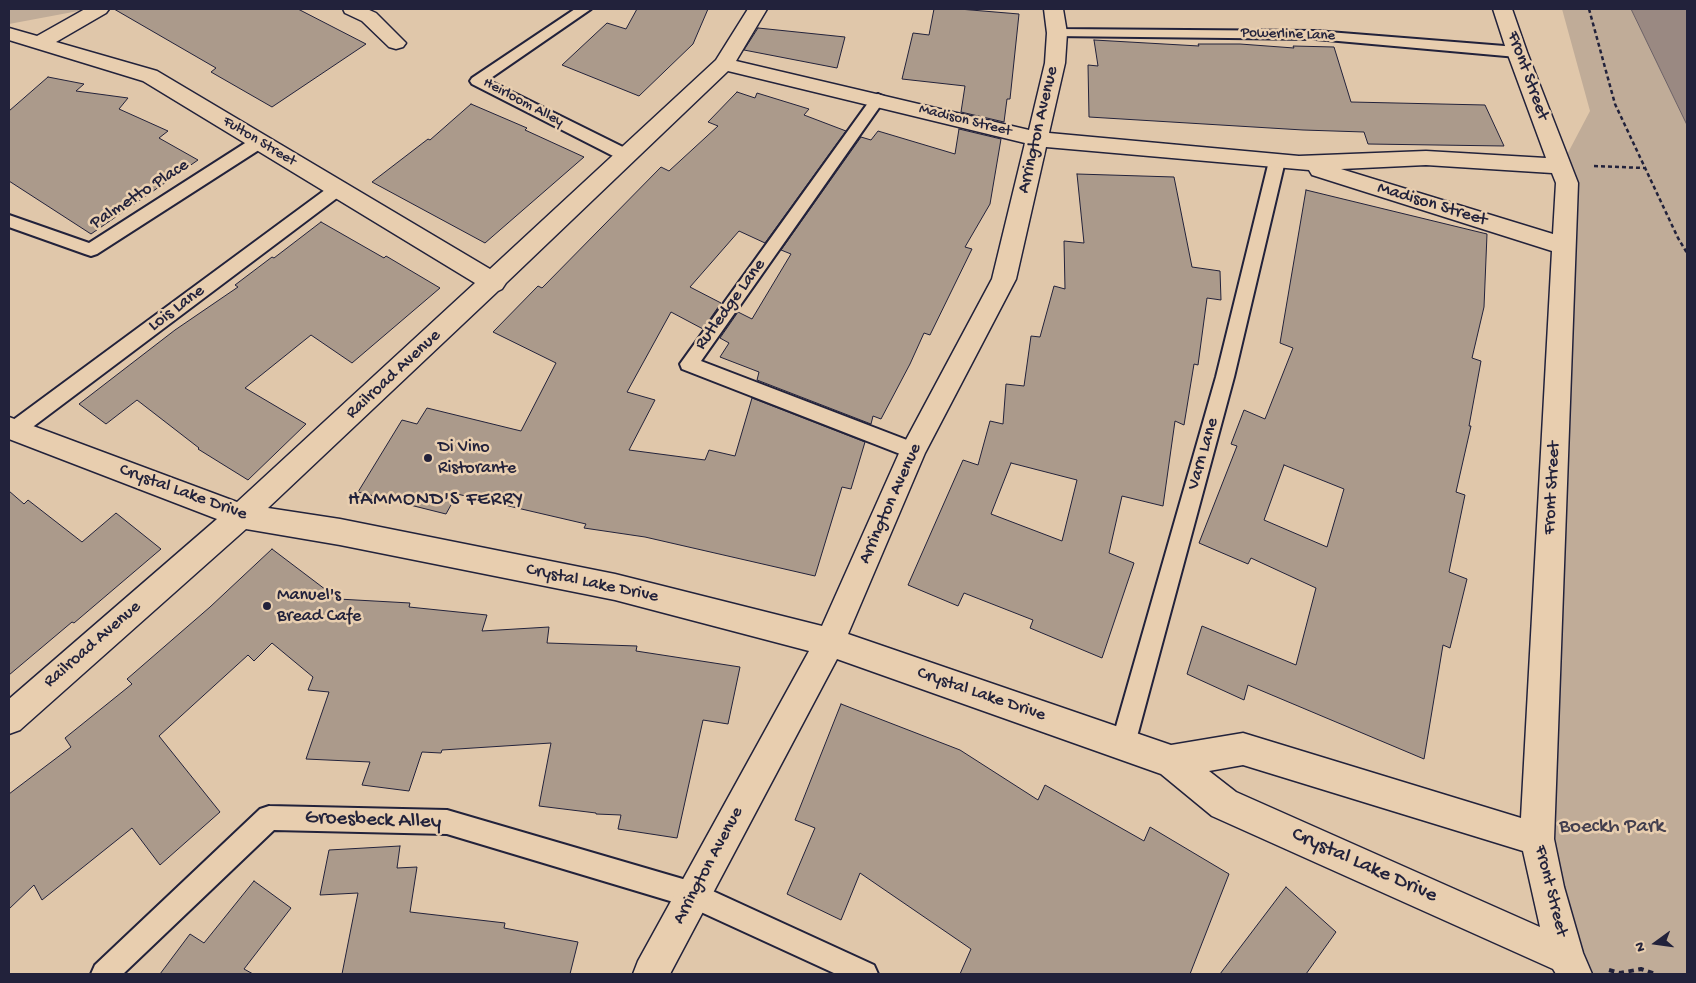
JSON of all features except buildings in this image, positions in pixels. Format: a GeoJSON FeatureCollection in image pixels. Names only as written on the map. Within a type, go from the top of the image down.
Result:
{"type":"FeatureCollection","features":[{"type":"Feature","properties":{"kind":"street"},"geometry":{"type":"LineString","coordinates":[[39,43],[99,9]]}},
{"type":"Feature","properties":{"kind":"street","name":"Railroad Avenue"},"geometry":{"type":"LineString","coordinates":[[9,719],[241,516],[494,282],[724,64],[756,9]]}},
{"type":"Feature","properties":{"kind":"street","name":"Front Street"},"geometry":{"type":"LineString","coordinates":[[1503,9],[1517,52],[1567,183],[1536,839],[1547,887],[1570,965]]}},
{"type":"Feature","properties":{"kind":"street"},"geometry":{"type":"LineString","coordinates":[[357,10],[370,17],[396,43]]}},
{"type":"Feature","properties":{"kind":"street","name":"Arrington Avenue"},"geometry":{"type":"LineString","coordinates":[[651,974],[830,642],[913,451],[1004,279],[1055,63],[1056,21]]}},
{"type":"Feature","properties":{"kind":"street","name":"Fulton Street"},"geometry":{"type":"LineString","coordinates":[[9,34],[150,76],[494,282]]}},
{"type":"Feature","properties":{"kind":"street","name":"Madison Street"},"geometry":{"type":"LineString","coordinates":[[724,64],[878,99],[1038,139],[1299,163],[1426,158],[1561,166]]}},
{"type":"Feature","properties":{"kind":"street","name":"Madison Street"},"geometry":{"type":"LineString","coordinates":[[1299,163],[1564,246]]}},
{"type":"Feature","properties":{"kind":"street","name":"Crystal Lake Drive"},"geometry":{"type":"LineString","coordinates":[[12,429],[241,516],[340,532],[615,588],[830,642],[1171,761],[1224,804],[1570,965]]}},
{"type":"Feature","properties":{"kind":"street","name":"Crystal Lake Drive"},"geometry":{"type":"LineString","coordinates":[[1171,761],[1243,749],[1536,839]]}},
{"type":"Feature","properties":{"kind":"lane","name":"Heirloom Alley"},"geometry":{"type":"LineString","coordinates":[[584,9],[477,81],[627,156]]}},
{"type":"Feature","properties":{"kind":"lane","name":"Powerline Lane"},"geometry":{"type":"LineString","coordinates":[[1056,21],[1316,35],[1517,52]]}},
{"type":"Feature","properties":{"kind":"lane","name":"Rutledge Lane"},"geometry":{"type":"LineString","coordinates":[[878,99],[689,364],[913,451]]}},
{"type":"Feature","properties":{"kind":"lane","name":"Palmetto Place"},"geometry":{"type":"LineString","coordinates":[[9,221],[91,250],[259,142]]}},
{"type":"Feature","properties":{"kind":"lane","name":"Varn Lane"},"geometry":{"type":"LineString","coordinates":[[1123,744],[1225,377],[1276,161]]}},
{"type":"Feature","properties":{"kind":"lane","name":"Lois Lane"},"geometry":{"type":"LineString","coordinates":[[12,429],[338,188]]}},
{"type":"Feature","properties":{"kind":"lane","name":"Groesbeck Alley"},"geometry":{"type":"LineString","coordinates":[[104,974],[269,818],[447,822],[693,895],[865,974]]}},
{"type":"Feature","properties":{"kind":"path"},"geometry":{"type":"LineString","coordinates":[[1589,9],[1615,104],[1678,238],[1687,252]]}},
{"type":"Feature","properties":{"kind":"path"},"geometry":{"type":"LineString","coordinates":[[1561,166],[1644,168]]}},
{"type":"Feature","properties":{"kind":"green space"},"geometry":{"type":"Polygon","coordinates":[[[9,9],[89,9],[9,24],[9,9]]]}},
{"type":"Feature","properties":{"kind":"green space","name":"Boeckh Park"},"geometry":{"type":"Polygon","coordinates":[[[1562,9],[1631,9],[1687,125],[1687,974],[1574,974],[1566,956],[1547,887],[1561,166],[1590,111],[1562,9]]]}},
{"type":"Feature","properties":{"kind":"shaded area"},"geometry":{"type":"Polygon","coordinates":[[[1631,9],[1687,9],[1687,125],[1631,9]]]}},
{"type":"Feature","properties":{"kind":"place","name":"Di Vino Ristorante"},"geometry":{"type":"Point","coordinates":[428,458]}},
{"type":"Feature","properties":{"kind":"place","name":"Manuel's Bread Cafe"},"geometry":{"type":"Point","coordinates":[267,606]}},
{"type":"Feature","properties":{"kind":"district","name":"HAMMOND'S FERRY"},"geometry":{"type":"Point","coordinates":[436,501]}}]}
